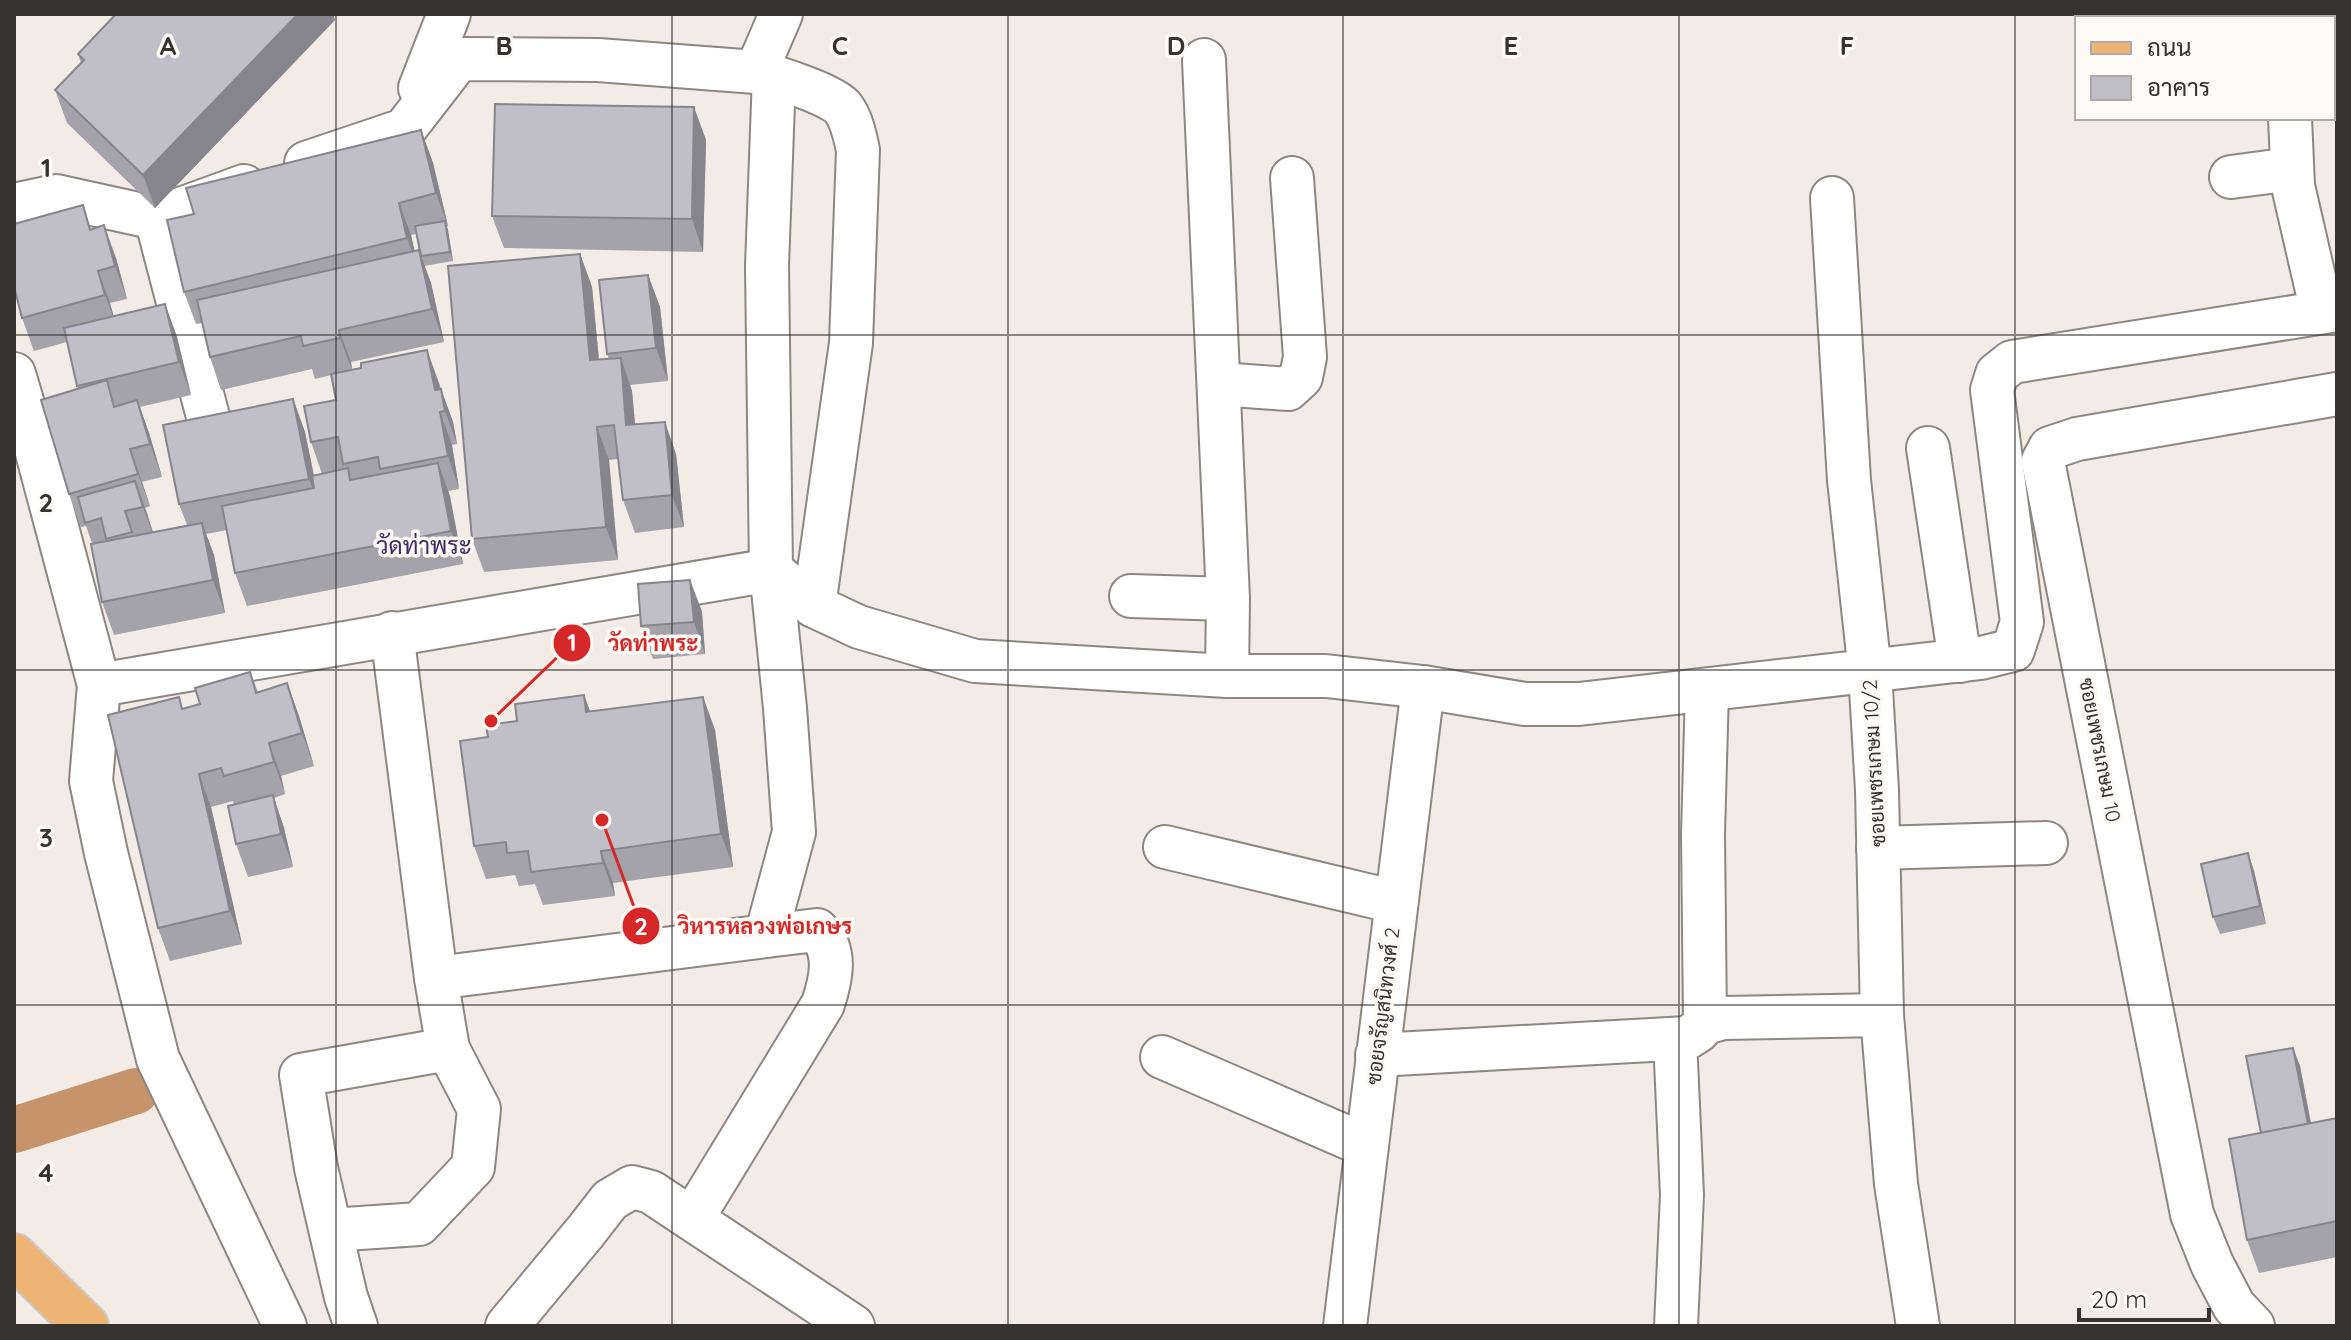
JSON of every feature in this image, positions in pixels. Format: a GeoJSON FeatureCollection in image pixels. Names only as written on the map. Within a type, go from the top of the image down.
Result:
{"type":"FeatureCollection","features":[{"type":"Feature","properties":{"kind":"main road"},"geometry":{"type":"LineString","coordinates":[[14,1256],[86,1326]]}},
{"type":"Feature","properties":{"kind":"street"},"geometry":{"type":"LineString","coordinates":[[404,130],[449,14]]}},
{"type":"Feature","properties":{"kind":"street"},"geometry":{"type":"LineString","coordinates":[[766,936],[794,832],[771,570],[765,74],[781,14]]}},
{"type":"Feature","properties":{"kind":"street"},"geometry":{"type":"LineString","coordinates":[[14,205],[56,196],[156,218],[404,130],[459,59],[598,60],[765,74],[842,106],[853,129],[858,150],[851,343],[814,606]]}},
{"type":"Feature","properties":{"kind":"street"},"geometry":{"type":"LineString","coordinates":[[1204,60],[1220,384],[1228,599],[1227,676]]}},
{"type":"Feature","properties":{"kind":"street"},"geometry":{"type":"LineString","coordinates":[[99,685],[771,570],[814,606],[859,627],[975,661],[1227,676],[1326,676],[1423,687],[1525,704],[1579,704],[1870,672],[1960,661],[2013,650],[2022,622],[1992,390],[1997,374],[2012,362],[2329,311],[2293,186],[2290,120]]}},
{"type":"Feature","properties":{"kind":"street"},"geometry":{"type":"LineString","coordinates":[[2231,177],[2292,169]]}},
{"type":"Feature","properties":{"kind":"street"},"geometry":{"type":"LineString","coordinates":[[1220,384],[1288,389],[1301,377],[1305,357],[1292,178]]}},
{"type":"Feature","properties":{"kind":"street","name":"ซอยเพชรเกษม 10/2"},"geometry":{"type":"LineString","coordinates":[[1832,198],[1849,480],[1870,672],[1877,790],[1882,1015],[1896,1184],[1918,1326]]}},
{"type":"Feature","properties":{"kind":"street"},"geometry":{"type":"LineString","coordinates":[[156,218],[212,432]]}},
{"type":"Feature","properties":{"kind":"street"},"geometry":{"type":"LineString","coordinates":[[14,374],[99,685],[91,781],[158,1059],[285,1326]]}},
{"type":"Feature","properties":{"kind":"street","name":"ซอยเพชรเกษม 10"},"geometry":{"type":"LineString","coordinates":[[2253,1326],[2234,1306],[2212,1264],[2192,1214],[2043,461],[2050,448],[2077,439],[2337,394]]}},
{"type":"Feature","properties":{"kind":"street"},"geometry":{"type":"LineString","coordinates":[[1928,448],[1960,661]]}},
{"type":"Feature","properties":{"kind":"street"},"geometry":{"type":"LineString","coordinates":[[1131,596],[1228,599]]}},
{"type":"Feature","properties":{"kind":"street"},"geometry":{"type":"LineString","coordinates":[[331,1230],[419,1224],[473,1167],[479,1109],[448,1049],[436,978],[392,633]]}},
{"type":"Feature","properties":{"kind":"street","name":"ซอยจรัญสนิทวงศ์ 2"},"geometry":{"type":"LineString","coordinates":[[1345,1326],[1423,687]]}},
{"type":"Feature","properties":{"kind":"street"},"geometry":{"type":"LineString","coordinates":[[1676,1326],[1703,834],[1707,690]]}},
{"type":"Feature","properties":{"kind":"street"},"geometry":{"type":"LineString","coordinates":[[1878,848],[2046,843]]}},
{"type":"Feature","properties":{"kind":"street"},"geometry":{"type":"LineString","coordinates":[[1165,847],[1396,902]]}},
{"type":"Feature","properties":{"kind":"street"},"geometry":{"type":"LineString","coordinates":[[436,978],[817,930],[826,939],[832,967],[823,1004],[692,1219]]}},
{"type":"Feature","properties":{"kind":"street"},"geometry":{"type":"LineString","coordinates":[[1377,1055],[1690,1031],[1723,1018],[1882,1015]]}},
{"type":"Feature","properties":{"kind":"street"},"geometry":{"type":"LineString","coordinates":[[356,1326],[346,1297],[316,1168],[301,1075],[448,1049]]}},
{"type":"Feature","properties":{"kind":"street"},"geometry":{"type":"LineString","coordinates":[[1162,1057],[1367,1146]]}},
{"type":"Feature","properties":{"kind":"street"},"geometry":{"type":"LineString","coordinates":[[507,1326],[610,1200],[632,1187],[651,1192],[853,1326]]}},
{"type":"Feature","properties":{"kind":"building"},"geometry":{"type":"Polygon","coordinates":[[[116,14],[298,14],[143,175],[55,90],[84,60],[78,54],[116,14]]]}},
{"type":"Feature","properties":{"kind":"building"},"geometry":{"type":"Polygon","coordinates":[[[495,104],[694,107],[692,219],[492,216],[495,104]]]}},
{"type":"Feature","properties":{"kind":"building"},"geometry":{"type":"Polygon","coordinates":[[[421,130],[436,193],[399,203],[407,238],[184,292],[167,220],[194,214],[186,188],[421,130]]]}},
{"type":"Feature","properties":{"kind":"building"},"geometry":{"type":"Polygon","coordinates":[[[83,205],[90,230],[104,225],[115,266],[98,271],[105,295],[22,318],[14,286],[14,224],[83,205]]]}},
{"type":"Feature","properties":{"kind":"building"},"geometry":{"type":"Polygon","coordinates":[[[445,221],[450,252],[421,256],[415,226],[445,221]]]}},
{"type":"Feature","properties":{"kind":"building"},"geometry":{"type":"Polygon","coordinates":[[[419,250],[432,309],[339,330],[340,338],[303,346],[301,336],[210,357],[197,300],[419,250]]]}},
{"type":"Feature","properties":{"kind":"building"},"geometry":{"type":"Polygon","coordinates":[[[580,254],[590,360],[621,358],[626,425],[665,422],[672,495],[623,500],[614,425],[597,427],[606,527],[472,539],[448,266],[580,254]]]}},
{"type":"Feature","properties":{"kind":"building"},"geometry":{"type":"Polygon","coordinates":[[[648,275],[656,348],[607,354],[599,280],[648,275]]]}},
{"type":"Feature","properties":{"kind":"building"},"geometry":{"type":"Polygon","coordinates":[[[165,304],[179,362],[77,386],[64,328],[165,304]]]}},
{"type":"Feature","properties":{"kind":"building"},"geometry":{"type":"Polygon","coordinates":[[[427,350],[435,390],[441,389],[445,411],[440,412],[448,456],[380,469],[378,457],[343,464],[338,437],[311,442],[304,406],[336,400],[331,374],[361,368],[361,363],[427,350]]]}},
{"type":"Feature","properties":{"kind":"building"},"geometry":{"type":"Polygon","coordinates":[[[107,380],[114,407],[137,400],[150,444],[130,449],[138,474],[69,494],[41,400],[107,380]]]}},
{"type":"Feature","properties":{"kind":"building"},"geometry":{"type":"Polygon","coordinates":[[[293,399],[309,479],[179,504],[163,425],[293,399]]]}},
{"type":"Feature","properties":{"kind":"building"},"geometry":{"type":"Polygon","coordinates":[[[438,463],[451,531],[235,573],[222,506],[314,488],[312,476],[348,468],[350,480],[438,463]]]}},
{"type":"Feature","properties":{"kind":"building"},"geometry":{"type":"Polygon","coordinates":[[[135,481],[143,507],[125,511],[132,532],[106,539],[101,518],[85,523],[78,497],[135,481]]]}},
{"type":"Feature","properties":{"kind":"building"},"geometry":{"type":"Polygon","coordinates":[[[202,523],[213,580],[102,602],[91,544],[202,523]]]}},
{"type":"Feature","properties":{"kind":"building"},"geometry":{"type":"Polygon","coordinates":[[[690,580],[694,622],[641,626],[638,584],[690,580]]]}},
{"type":"Feature","properties":{"kind":"building"},"geometry":{"type":"Polygon","coordinates":[[[250,672],[256,693],[287,683],[302,733],[269,743],[274,762],[224,776],[221,768],[199,774],[230,911],[158,928],[108,715],[179,697],[182,709],[200,704],[195,688],[250,672]]]}},
{"type":"Feature","properties":{"kind":"building"},"geometry":{"type":"Polygon","coordinates":[[[584,695],[586,712],[703,697],[721,834],[601,851],[603,863],[531,872],[528,851],[507,853],[506,842],[474,846],[460,741],[488,737],[486,725],[517,721],[515,704],[584,695]]]}},
{"type":"Feature","properties":{"kind":"building"},"geometry":{"type":"Polygon","coordinates":[[[273,795],[281,834],[236,844],[228,806],[273,795]]]}},
{"type":"Feature","properties":{"kind":"building"},"geometry":{"type":"Polygon","coordinates":[[[2248,853],[2260,906],[2213,917],[2201,864],[2248,853]]]}},
{"type":"Feature","properties":{"kind":"building"},"geometry":{"type":"Polygon","coordinates":[[[2293,1048],[2308,1124],[2261,1133],[2246,1056],[2293,1048]]]}},
{"type":"Feature","properties":{"kind":"building"},"geometry":{"type":"Polygon","coordinates":[[[2337,1118],[2337,1221],[2247,1240],[2229,1139],[2337,1118]]]}},
{"type":"Feature","properties":{"kind":"waterway"},"geometry":{"type":"LineString","coordinates":[[14,1130],[136,1091]]}},
{"type":"Feature","properties":{"kind":"place","name":"วัดท่าพระ"},"geometry":{"type":"Point","coordinates":[491,721]}},
{"type":"Feature","properties":{"kind":"place","name":"วิหารหลวงพ่อเกษร"},"geometry":{"type":"Point","coordinates":[602,820]}},
{"type":"Feature","properties":{"kind":"district","name":"วัดท่าพระ"},"geometry":{"type":"Point","coordinates":[424,546]}}]}
